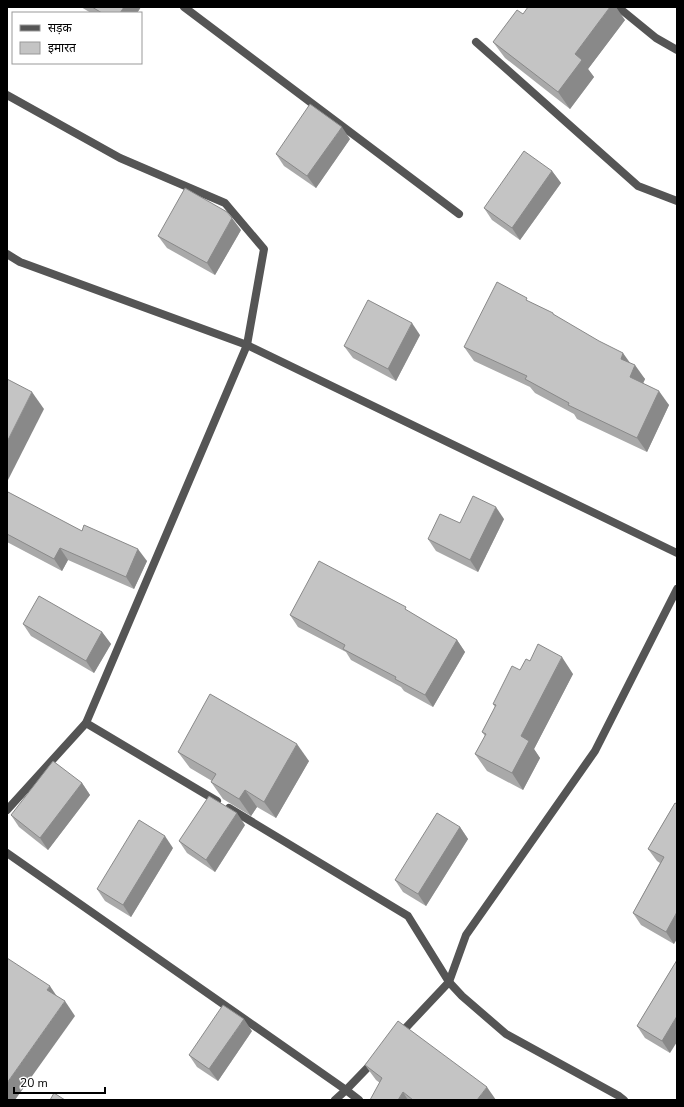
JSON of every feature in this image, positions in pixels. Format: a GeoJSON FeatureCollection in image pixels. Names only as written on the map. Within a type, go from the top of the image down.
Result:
{"type":"FeatureCollection","features":[{"type":"Feature","properties":{"kind":"street"},"geometry":{"type":"LineString","coordinates":[[184,7],[459,214]]}},
{"type":"Feature","properties":{"kind":"street"},"geometry":{"type":"LineString","coordinates":[[618,7],[656,38],[677,50]]}},
{"type":"Feature","properties":{"kind":"street"},"geometry":{"type":"LineString","coordinates":[[476,42],[638,186],[677,201]]}},
{"type":"Feature","properties":{"kind":"street"},"geometry":{"type":"LineString","coordinates":[[7,95],[120,158],[225,203],[264,248],[247,345],[86,723],[7,810]]}},
{"type":"Feature","properties":{"kind":"street"},"geometry":{"type":"LineString","coordinates":[[7,254],[20,262],[247,345],[677,553]]}},
{"type":"Feature","properties":{"kind":"street"},"geometry":{"type":"LineString","coordinates":[[395,1039],[449,982],[466,935],[595,751],[677,589]]}},
{"type":"Feature","properties":{"kind":"street"},"geometry":{"type":"LineString","coordinates":[[86,723],[408,916],[449,982],[462,996],[506,1034],[624,1100]]}},
{"type":"Feature","properties":{"kind":"street"},"geometry":{"type":"LineString","coordinates":[[7,852],[359,1100]]}},
{"type":"Feature","properties":{"kind":"street"},"geometry":{"type":"LineString","coordinates":[[335,1100],[379,1056]]}},
{"type":"Feature","properties":{"kind":"building"},"geometry":{"type":"Polygon","coordinates":[[[92,7],[124,7],[121,12],[100,12],[92,7]]]}},
{"type":"Feature","properties":{"kind":"building"},"geometry":{"type":"Polygon","coordinates":[[[528,7],[610,7],[575,54],[582,60],[558,92],[493,42],[517,10],[523,14],[528,7]]]}},
{"type":"Feature","properties":{"kind":"building"},"geometry":{"type":"Polygon","coordinates":[[[310,104],[342,127],[307,176],[276,154],[310,104]]]}},
{"type":"Feature","properties":{"kind":"building"},"geometry":{"type":"Polygon","coordinates":[[[524,151],[552,171],[512,228],[484,208],[524,151]]]}},
{"type":"Feature","properties":{"kind":"building"},"geometry":{"type":"Polygon","coordinates":[[[185,188],[227,212],[232,218],[207,263],[158,236],[185,188]]]}},
{"type":"Feature","properties":{"kind":"building"},"geometry":{"type":"Polygon","coordinates":[[[497,282],[527,298],[526,300],[553,313],[599,341],[623,353],[621,359],[635,365],[630,377],[659,391],[637,438],[568,405],[569,403],[525,379],[527,376],[464,347],[497,282]]]}},
{"type":"Feature","properties":{"kind":"building"},"geometry":{"type":"Polygon","coordinates":[[[368,300],[412,323],[388,369],[344,346],[368,300]]]}},
{"type":"Feature","properties":{"kind":"building"},"geometry":{"type":"Polygon","coordinates":[[[7,379],[32,392],[7,442],[7,379]]]}},
{"type":"Feature","properties":{"kind":"building"},"geometry":{"type":"Polygon","coordinates":[[[8,492],[82,531],[84,525],[138,549],[126,577],[60,548],[54,559],[7,534],[8,492]]]}},
{"type":"Feature","properties":{"kind":"building"},"geometry":{"type":"Polygon","coordinates":[[[473,496],[496,507],[470,560],[428,539],[440,514],[460,523],[473,496]]]}},
{"type":"Feature","properties":{"kind":"building"},"geometry":{"type":"Polygon","coordinates":[[[319,561],[406,607],[405,609],[457,640],[425,695],[395,679],[396,677],[343,649],[345,645],[290,615],[319,561]]]}},
{"type":"Feature","properties":{"kind":"building"},"geometry":{"type":"Polygon","coordinates":[[[39,596],[102,632],[86,661],[23,624],[39,596]]]}},
{"type":"Feature","properties":{"kind":"building"},"geometry":{"type":"Polygon","coordinates":[[[538,644],[562,657],[521,736],[529,741],[512,773],[475,754],[486,734],[482,732],[496,705],[493,704],[512,666],[520,670],[526,659],[530,661],[538,644]]]}},
{"type":"Feature","properties":{"kind":"building"},"geometry":{"type":"Polygon","coordinates":[[[210,694],[297,744],[264,802],[245,790],[239,799],[211,782],[216,774],[178,752],[210,694]]]}},
{"type":"Feature","properties":{"kind":"building"},"geometry":{"type":"Polygon","coordinates":[[[53,761],[82,783],[40,838],[11,815],[53,761]]]}},
{"type":"Feature","properties":{"kind":"building"},"geometry":{"type":"Polygon","coordinates":[[[209,796],[237,813],[206,860],[179,841],[209,796]]]}},
{"type":"Feature","properties":{"kind":"building"},"geometry":{"type":"Polygon","coordinates":[[[675,803],[677,804],[677,912],[666,932],[633,913],[664,857],[648,849],[675,803]]]}},
{"type":"Feature","properties":{"kind":"building"},"geometry":{"type":"Polygon","coordinates":[[[437,813],[460,827],[418,894],[395,880],[437,813]]]}},
{"type":"Feature","properties":{"kind":"building"},"geometry":{"type":"Polygon","coordinates":[[[139,820],[165,836],[123,905],[97,889],[139,820]]]}},
{"type":"Feature","properties":{"kind":"building"},"geometry":{"type":"Polygon","coordinates":[[[7,958],[50,986],[47,990],[65,1001],[7,1083],[7,958]]]}},
{"type":"Feature","properties":{"kind":"building"},"geometry":{"type":"Polygon","coordinates":[[[677,960],[677,1016],[662,1041],[637,1026],[677,960]]]}},
{"type":"Feature","properties":{"kind":"building"},"geometry":{"type":"Polygon","coordinates":[[[223,1005],[244,1019],[209,1069],[189,1055],[223,1005]]]}},
{"type":"Feature","properties":{"kind":"building"},"geometry":{"type":"Polygon","coordinates":[[[398,1021],[487,1087],[477,1100],[413,1100],[403,1092],[398,1100],[370,1100],[382,1078],[365,1065],[398,1021]]]}},
{"type":"Feature","properties":{"kind":"building"},"geometry":{"type":"Polygon","coordinates":[[[54,1093],[65,1100],[50,1100],[54,1093]]]}}]}
